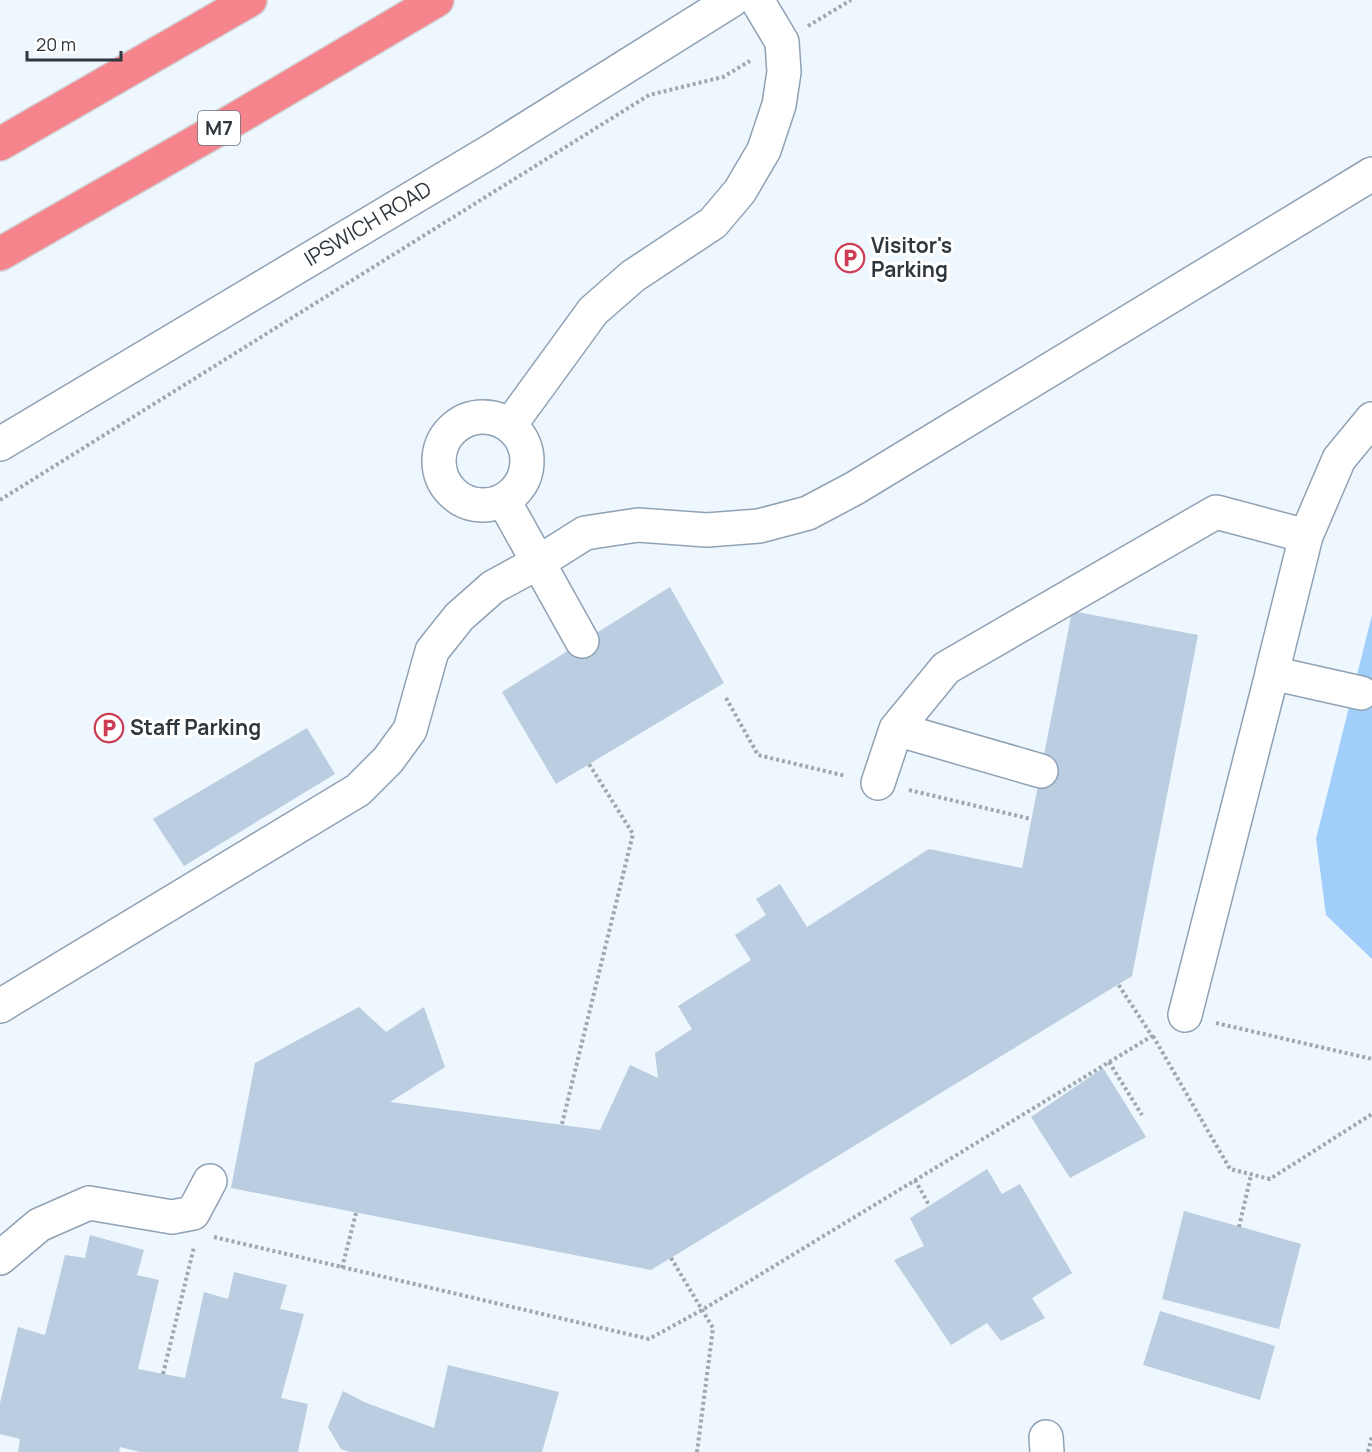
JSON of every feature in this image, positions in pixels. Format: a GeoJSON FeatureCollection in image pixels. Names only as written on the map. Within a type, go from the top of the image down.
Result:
{"type":"FeatureCollection","features":[{"type":"Feature","properties":{"kind":"highway"},"geometry":{"type":"LineString","coordinates":[[0,144],[250,0]]}},
{"type":"Feature","properties":{"kind":"highway","name":"M7"},"geometry":{"type":"LineString","coordinates":[[0,254],[217,130],[437,0]]}},
{"type":"Feature","properties":{"kind":"street","name":"IPSWICH ROAD"},"geometry":{"type":"LineString","coordinates":[[0,444],[491,151],[732,0]]}},
{"type":"Feature","properties":{"kind":"street"},"geometry":{"type":"LineString","coordinates":[[510,425],[593,311],[633,276],[713,223],[740,190],[764,150],[779,105],[784,72],[782,42],[757,0]]}},
{"type":"Feature","properties":{"kind":"street"},"geometry":{"type":"LineString","coordinates":[[0,1006],[358,790],[388,760],[410,730],[432,651],[459,617],[493,587],[585,533],[639,525],[707,530],[759,526],[808,513],[855,488],[1372,174]]}},
{"type":"Feature","properties":{"kind":"street"},"geometry":{"type":"LineString","coordinates":[[477,417],[492,417],[510,425],[521,437],[527,451],[528,467],[523,482],[514,494],[504,501],[489,506],[471,504],[457,497],[448,489],[441,475],[439,460],[441,448],[448,434],[459,423],[477,417]]}},
{"type":"Feature","properties":{"kind":"street"},"geometry":{"type":"LineString","coordinates":[[1185,1016],[1306,536],[1339,459],[1372,419]]}},
{"type":"Feature","properties":{"kind":"street"},"geometry":{"type":"LineString","coordinates":[[504,501],[582,641]]}},
{"type":"Feature","properties":{"kind":"street"},"geometry":{"type":"LineString","coordinates":[[878,783],[896,729],[946,668],[1216,512],[1306,536]]}},
{"type":"Feature","properties":{"kind":"street"},"geometry":{"type":"LineString","coordinates":[[1274,666],[1272,673],[1361,693]]}},
{"type":"Feature","properties":{"kind":"street"},"geometry":{"type":"LineString","coordinates":[[896,729],[1041,771]]}},
{"type":"Feature","properties":{"kind":"street"},"geometry":{"type":"LineString","coordinates":[[0,1258],[39,1225],[89,1203],[172,1217],[194,1213],[210,1181]]}},
{"type":"Feature","properties":{"kind":"path"},"geometry":{"type":"LineString","coordinates":[[825,16],[851,0]]}},
{"type":"Feature","properties":{"kind":"path"},"geometry":{"type":"LineString","coordinates":[[0,500],[649,94],[723,77],[734,71]]}},
{"type":"Feature","properties":{"kind":"path"},"geometry":{"type":"LineString","coordinates":[[562,1124],[633,834],[589,764]]}},
{"type":"Feature","properties":{"kind":"path"},"geometry":{"type":"LineString","coordinates":[[1118,984],[1152,1036],[1230,1169],[1270,1179],[1372,1114]]}},
{"type":"Feature","properties":{"kind":"path"},"geometry":{"type":"LineString","coordinates":[[213,1237],[649,1339],[702,1310],[1185,1016],[1372,1059]]}},
{"type":"Feature","properties":{"kind":"path"},"geometry":{"type":"LineString","coordinates":[[1109,1062],[1142,1115]]}},
{"type":"Feature","properties":{"kind":"path"},"geometry":{"type":"LineString","coordinates":[[1239,1227],[1251,1174]]}},
{"type":"Feature","properties":{"kind":"path"},"geometry":{"type":"LineString","coordinates":[[915,1180],[929,1205]]}},
{"type":"Feature","properties":{"kind":"path"},"geometry":{"type":"LineString","coordinates":[[342,1268],[356,1213]]}},
{"type":"Feature","properties":{"kind":"path"},"geometry":{"type":"LineString","coordinates":[[162,1374],[192,1248],[202,1242]]}},
{"type":"Feature","properties":{"kind":"path"},"geometry":{"type":"LineString","coordinates":[[671,1258],[713,1328],[697,1452]]}},
{"type":"Feature","properties":{"kind":"path"},"geometry":{"type":"LineString","coordinates":[[1368,1452],[1372,1436]]}},
{"type":"Feature","properties":{"kind":"shaded area"},"geometry":{"type":"Polygon","coordinates":[[[1372,615],[1372,959],[1326,915],[1316,839],[1372,615]]]}},
{"type":"Feature","properties":{"kind":"building"},"geometry":{"type":"Polygon","coordinates":[[[670,587],[724,683],[556,784],[502,692],[670,587]]]}},
{"type":"Feature","properties":{"kind":"building"},"geometry":{"type":"Polygon","coordinates":[[[1072,611],[1198,635],[1132,976],[651,1270],[231,1188],[255,1063],[359,1007],[386,1032],[424,1007],[445,1067],[390,1102],[600,1130],[630,1065],[658,1078],[655,1053],[692,1029],[678,1006],[751,960],[735,935],[766,915],[756,899],[780,884],[807,927],[929,849],[1022,868],[1072,611]]]}},
{"type":"Feature","properties":{"kind":"building"},"geometry":{"type":"Polygon","coordinates":[[[307,728],[335,774],[184,866],[153,819],[307,728]]]}},
{"type":"Feature","properties":{"kind":"building"},"geometry":{"type":"Polygon","coordinates":[[[1103,1068],[1146,1137],[1070,1178],[1031,1117],[1103,1068]]]}},
{"type":"Feature","properties":{"kind":"building"},"geometry":{"type":"Polygon","coordinates":[[[987,1169],[1002,1194],[1020,1184],[1072,1273],[1032,1298],[1045,1318],[1001,1341],[987,1323],[951,1345],[894,1260],[924,1246],[910,1218],[987,1169]]]}},
{"type":"Feature","properties":{"kind":"building"},"geometry":{"type":"Polygon","coordinates":[[[1184,1211],[1301,1244],[1279,1329],[1162,1299],[1184,1211]]]}},
{"type":"Feature","properties":{"kind":"building"},"geometry":{"type":"Polygon","coordinates":[[[90,1235],[144,1250],[137,1275],[159,1280],[138,1369],[185,1378],[204,1292],[228,1299],[234,1272],[287,1285],[280,1309],[304,1314],[281,1398],[308,1404],[298,1452],[140,1452],[120,1447],[119,1452],[18,1452],[20,1439],[0,1434],[0,1403],[18,1327],[45,1335],[65,1255],[85,1258],[90,1235]]]}},
{"type":"Feature","properties":{"kind":"building"},"geometry":{"type":"Polygon","coordinates":[[[1160,1311],[1275,1346],[1260,1400],[1143,1365],[1160,1311]]]}},
{"type":"Feature","properties":{"kind":"building"},"geometry":{"type":"Polygon","coordinates":[[[448,1365],[559,1392],[542,1452],[349,1452],[341,1449],[328,1427],[343,1391],[364,1402],[434,1428],[448,1365]]]}},
{"type":"Feature","properties":{"kind":"place","name":"Visitor's Parking"},"geometry":{"type":"Point","coordinates":[850,258]}},
{"type":"Feature","properties":{"kind":"place","name":"Staff Parking"},"geometry":{"type":"Point","coordinates":[109,728]}}]}
